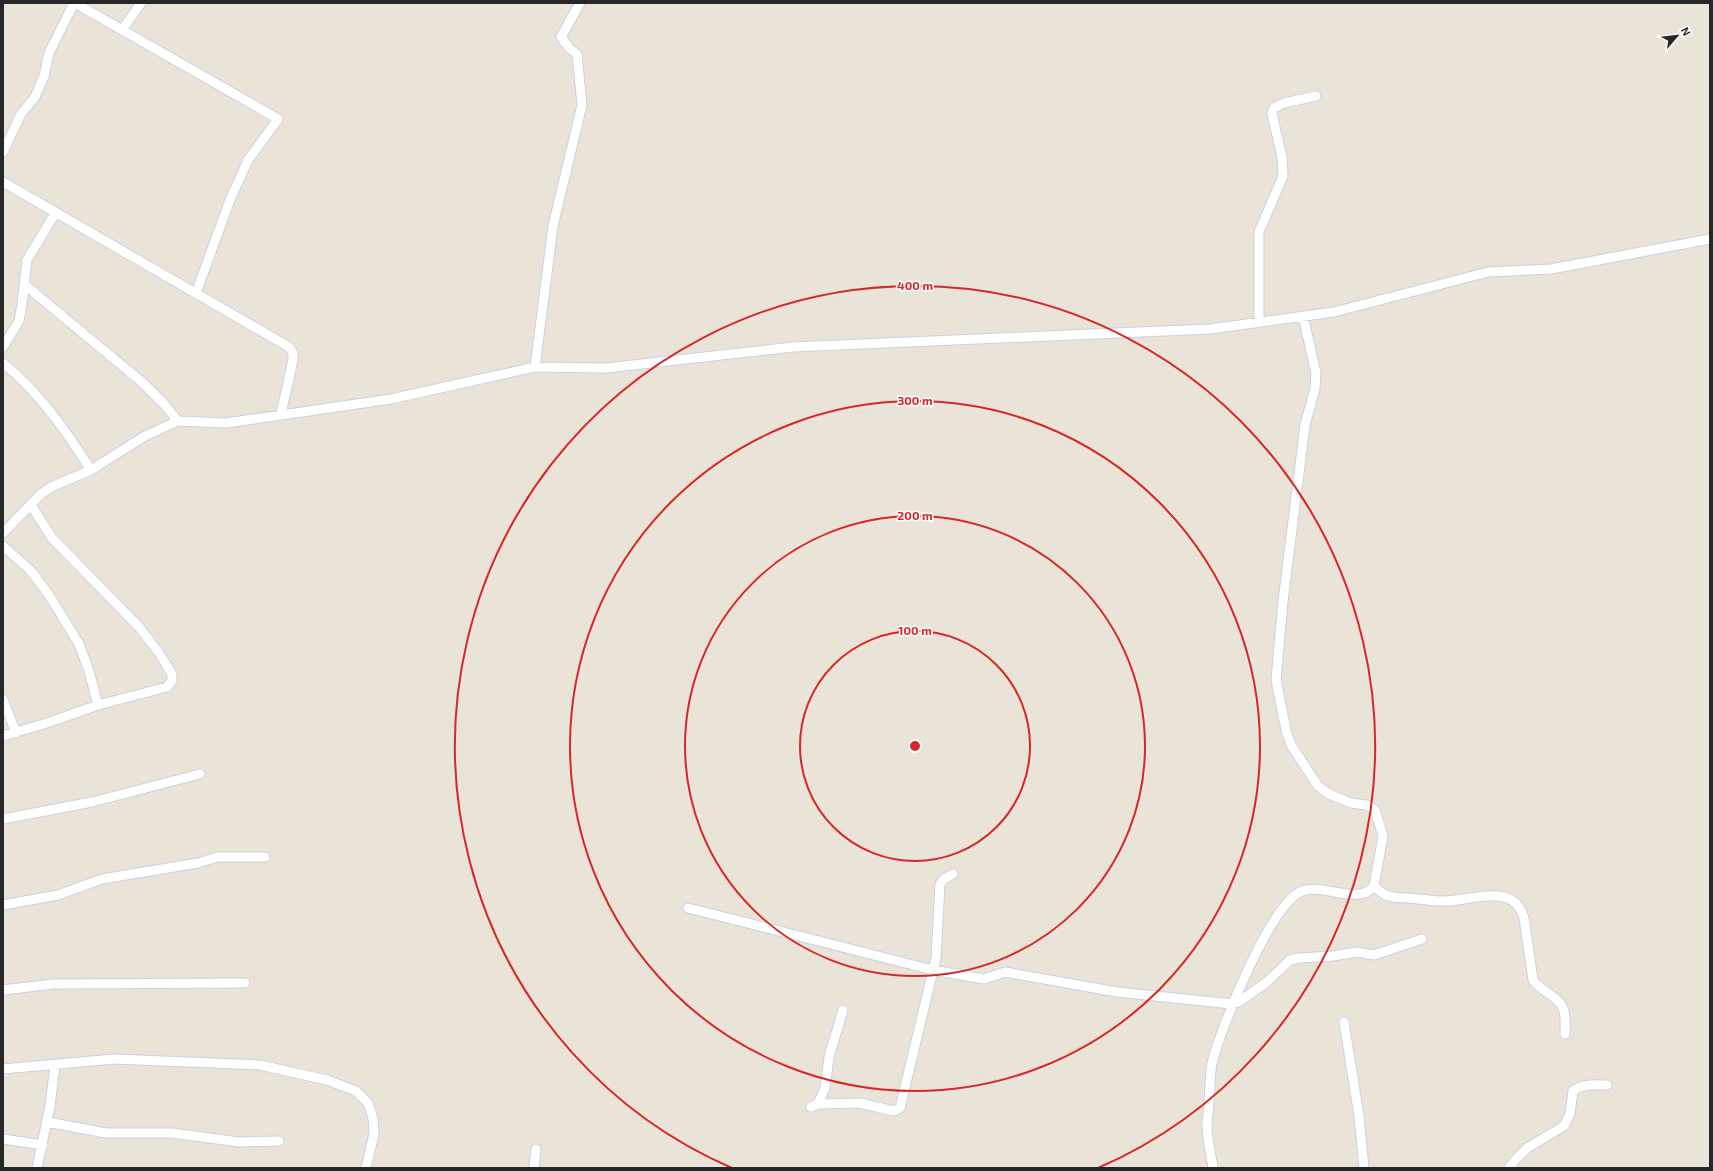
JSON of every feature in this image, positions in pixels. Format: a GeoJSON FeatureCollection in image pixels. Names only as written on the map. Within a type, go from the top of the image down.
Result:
{"type":"FeatureCollection","features":[{"type":"Feature","properties":{"kind":"street"},"geometry":{"type":"LineString","coordinates":[[3,152],[21,114],[35,97],[44,76],[49,53],[74,3],[278,119],[248,160],[228,207],[196,293]]}},
{"type":"Feature","properties":{"kind":"street"},"geometry":{"type":"LineString","coordinates":[[122,30],[140,3]]}},
{"type":"Feature","properties":{"kind":"street"},"geometry":{"type":"LineString","coordinates":[[535,366],[553,226],[582,105],[577,54],[569,48],[561,37],[580,3]]}},
{"type":"Feature","properties":{"kind":"street"},"geometry":{"type":"LineString","coordinates":[[1259,322],[1259,232],[1283,176],[1282,157],[1272,114],[1274,108],[1284,103],[1316,96]]}},
{"type":"Feature","properties":{"kind":"street"},"geometry":{"type":"LineString","coordinates":[[3,182],[289,347],[293,353],[293,360],[281,414]]}},
{"type":"Feature","properties":{"kind":"street"},"geometry":{"type":"LineString","coordinates":[[3,347],[19,320],[25,285],[25,269],[27,260],[56,212]]}},
{"type":"Feature","properties":{"kind":"street"},"geometry":{"type":"LineString","coordinates":[[3,533],[41,494],[51,487],[91,470],[145,436],[178,421],[226,422],[391,398],[535,366],[606,368],[793,347],[1210,329],[1334,312],[1488,272],[1551,269],[1710,239]]}},
{"type":"Feature","properties":{"kind":"street"},"geometry":{"type":"LineString","coordinates":[[25,285],[143,383],[164,404],[178,421]]}},
{"type":"Feature","properties":{"kind":"street"},"geometry":{"type":"LineString","coordinates":[[1214,1168],[1207,1126],[1212,1063],[1232,1004],[1253,959],[1283,908],[1292,897],[1309,890],[1363,894],[1370,892],[1374,886],[1383,836],[1375,810],[1367,805],[1351,803],[1330,794],[1318,786],[1291,745],[1286,730],[1276,680],[1283,601],[1305,425],[1315,389],[1316,373],[1303,316]]}},
{"type":"Feature","properties":{"kind":"street"},"geometry":{"type":"LineString","coordinates":[[3,362],[21,377],[61,424],[91,470]]}},
{"type":"Feature","properties":{"kind":"street"},"geometry":{"type":"LineString","coordinates":[[3,736],[98,705],[167,687],[172,681],[172,674],[160,653],[139,627],[52,538],[31,504]]}},
{"type":"Feature","properties":{"kind":"street"},"geometry":{"type":"LineString","coordinates":[[3,546],[31,571],[53,601],[79,644],[89,670],[98,705]]}},
{"type":"Feature","properties":{"kind":"street"},"geometry":{"type":"LineString","coordinates":[[3,699],[16,733]]}},
{"type":"Feature","properties":{"kind":"street"},"geometry":{"type":"LineString","coordinates":[[3,819],[92,802],[200,774]]}},
{"type":"Feature","properties":{"kind":"street"},"geometry":{"type":"LineString","coordinates":[[3,905],[58,895],[102,879],[198,863],[217,858],[265,857]]}},
{"type":"Feature","properties":{"kind":"street"},"geometry":{"type":"LineString","coordinates":[[843,1010],[829,1057],[825,1088],[815,1105],[860,1103],[894,1111],[900,1108],[936,958],[940,884],[944,879],[953,874]]}},
{"type":"Feature","properties":{"kind":"street"},"geometry":{"type":"LineString","coordinates":[[1374,886],[1390,897],[1446,901],[1487,895],[1509,898],[1517,903],[1522,909],[1524,918],[1533,980],[1558,1001],[1564,1011],[1565,1034]]}},
{"type":"Feature","properties":{"kind":"street"},"geometry":{"type":"LineString","coordinates":[[688,908],[933,970],[984,979],[1005,972],[1117,992],[1232,1004],[1240,1001],[1267,982],[1290,960],[1357,952],[1374,955],[1422,940]]}},
{"type":"Feature","properties":{"kind":"street"},"geometry":{"type":"LineString","coordinates":[[3,990],[53,984],[245,983]]}},
{"type":"Feature","properties":{"kind":"street"},"geometry":{"type":"LineString","coordinates":[[1344,1022],[1359,1116],[1364,1168]]}},
{"type":"Feature","properties":{"kind":"street"},"geometry":{"type":"LineString","coordinates":[[3,1069],[114,1059],[260,1065],[327,1080],[356,1091],[368,1103],[374,1118],[374,1134],[366,1168]]}},
{"type":"Feature","properties":{"kind":"street"},"geometry":{"type":"LineString","coordinates":[[37,1168],[43,1145],[55,1065]]}},
{"type":"Feature","properties":{"kind":"street"},"geometry":{"type":"LineString","coordinates":[[1509,1168],[1527,1148],[1564,1126],[1570,1114],[1574,1091],[1579,1086],[1607,1086]]}},
{"type":"Feature","properties":{"kind":"street"},"geometry":{"type":"LineString","coordinates":[[47,1122],[106,1133],[172,1133],[240,1142],[279,1142]]}},
{"type":"Feature","properties":{"kind":"street"},"geometry":{"type":"LineString","coordinates":[[3,1139],[43,1145]]}},
{"type":"Feature","properties":{"kind":"street"},"geometry":{"type":"LineString","coordinates":[[534,1168],[536,1149]]}}]}
